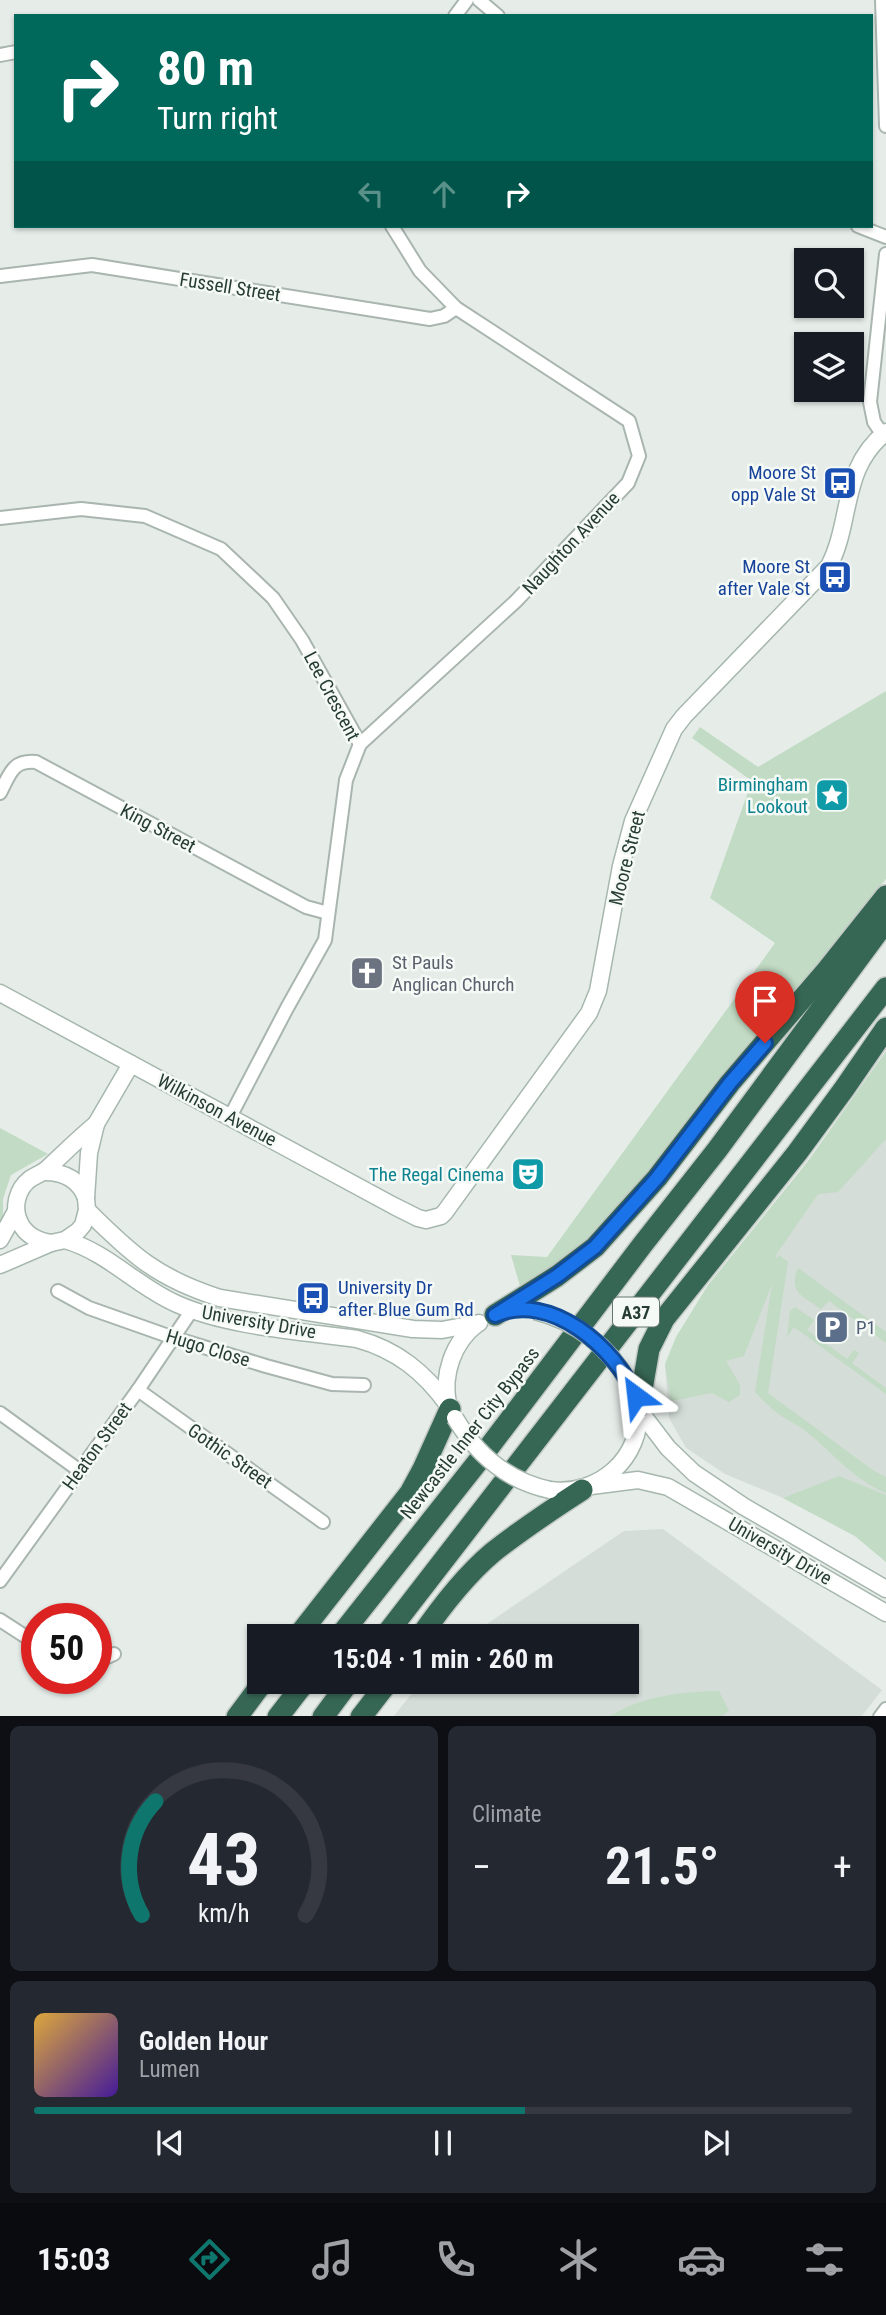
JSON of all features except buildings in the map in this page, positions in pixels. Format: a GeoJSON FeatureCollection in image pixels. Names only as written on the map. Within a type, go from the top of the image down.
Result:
{"type":"FeatureCollection","features":[{"type":"Feature","properties":{"kind":"highway"},"geometry":{"type":"LineString","coordinates":[[487,1319],[557,1276],[595,1247],[657,1178],[730,1083],[886,897]]}},
{"type":"Feature","properties":{"kind":"highway","name":"Newcastle Inner City Bypass"},"geometry":{"type":"LineString","coordinates":[[350,1624],[717,1150],[886,921]]}},
{"type":"Feature","properties":{"kind":"highway","name":"A37"},"geometry":{"type":"LineString","coordinates":[[394,1624],[886,988]]}},
{"type":"Feature","properties":{"kind":"highway"},"geometry":{"type":"LineString","coordinates":[[639,1408],[649,1349],[664,1319],[797,1153],[886,1028]]}},
{"type":"Feature","properties":{"kind":"highway"},"geometry":{"type":"LineString","coordinates":[[307,1624],[410,1493],[451,1411]]}},
{"type":"Feature","properties":{"kind":"highway"},"geometry":{"type":"LineString","coordinates":[[430,1624],[453,1594],[490,1555],[536,1519],[587,1488]]}},
{"type":"Feature","properties":{"kind":"highway"},"geometry":{"type":"LineString","coordinates":[[238,1716],[254,1694]]}},
{"type":"Feature","properties":{"kind":"highway"},"geometry":{"type":"LineString","coordinates":[[279,1716],[296,1694]]}},
{"type":"Feature","properties":{"kind":"highway"},"geometry":{"type":"LineString","coordinates":[[324,1716],[340,1694]]}},
{"type":"Feature","properties":{"kind":"highway"},"geometry":{"type":"LineString","coordinates":[[362,1716],[379,1694]]}},
{"type":"Feature","properties":{"kind":"main road","name":"Moore Street"},"geometry":{"type":"LineString","coordinates":[[435,1218],[441,1216],[452,1204],[589,1013],[598,991],[621,866],[630,832],[666,744],[684,716],[829,566],[838,545],[855,473],[870,446],[884,433]]}},
{"type":"Feature","properties":{"kind":"main road","name":"Wilkinson Avenue"},"geometry":{"type":"LineString","coordinates":[[0,993],[418,1218],[435,1218]]}},
{"type":"Feature","properties":{"kind":"main road"},"geometry":{"type":"LineString","coordinates":[[0,1265],[78,1231],[87,1204],[89,1153],[96,1124],[131,1064]]}},
{"type":"Feature","properties":{"kind":"main road"},"geometry":{"type":"LineString","coordinates":[[58,1241],[38,1240],[28,1233],[20,1223],[16,1211],[17,1198],[23,1186],[33,1177],[45,1172],[96,1124]]}},
{"type":"Feature","properties":{"kind":"main road"},"geometry":{"type":"LineString","coordinates":[[45,1172],[71,1177],[80,1187],[87,1204]]}},
{"type":"Feature","properties":{"kind":"main road","name":"University Drive"},"geometry":{"type":"LineString","coordinates":[[87,1204],[137,1258],[181,1284],[220,1298],[413,1329],[442,1330],[487,1319]]}},
{"type":"Feature","properties":{"kind":"main road"},"geometry":{"type":"LineString","coordinates":[[0,1240],[16,1211]]}},
{"type":"Feature","properties":{"kind":"main road","name":"University Drive"},"geometry":{"type":"LineString","coordinates":[[58,1241],[99,1254],[156,1293],[192,1310],[228,1320],[357,1339],[377,1345],[411,1364],[428,1379],[451,1411]]}},
{"type":"Feature","properties":{"kind":"main road"},"geometry":{"type":"LineString","coordinates":[[517,1310],[534,1311],[562,1320],[590,1337],[607,1352],[629,1383],[639,1408],[637,1430],[630,1449],[612,1472],[587,1488],[550,1490],[520,1480],[494,1465],[471,1443],[451,1411],[446,1383],[454,1353],[463,1337],[487,1319],[517,1310]]}},
{"type":"Feature","properties":{"kind":"main road","name":"University Drive"},"geometry":{"type":"LineString","coordinates":[[639,1408],[668,1448],[694,1473],[743,1506],[886,1589]]}},
{"type":"Feature","properties":{"kind":"main road","name":"University Drive"},"geometry":{"type":"LineString","coordinates":[[587,1488],[638,1480],[668,1487],[886,1613]]}},
{"type":"Feature","properties":{"kind":"street"},"geometry":{"type":"LineString","coordinates":[[479,0],[496,14]]}},
{"type":"Feature","properties":{"kind":"street"},"geometry":{"type":"LineString","coordinates":[[882,0],[886,126]]}},
{"type":"Feature","properties":{"kind":"street","name":"Naughton Avenue"},"geometry":{"type":"LineString","coordinates":[[360,744],[516,601],[628,483],[639,456],[629,421],[456,308],[420,271],[393,228]]}},
{"type":"Feature","properties":{"kind":"street"},"geometry":{"type":"LineString","coordinates":[[863,228],[886,237]]}},
{"type":"Feature","properties":{"kind":"street"},"geometry":{"type":"LineString","coordinates":[[884,433],[874,422],[870,402],[886,254]]}},
{"type":"Feature","properties":{"kind":"street","name":"Fussell Street"},"geometry":{"type":"LineString","coordinates":[[0,276],[92,265],[430,319],[444,316],[456,308]]}},
{"type":"Feature","properties":{"kind":"street","name":"Lee Crescent"},"geometry":{"type":"LineString","coordinates":[[0,519],[81,509],[145,516],[221,550],[273,598],[302,640],[360,744],[346,780],[325,940],[230,1117]]}},
{"type":"Feature","properties":{"kind":"street","name":"King Street"},"geometry":{"type":"LineString","coordinates":[[0,793],[13,769],[24,761],[36,762],[306,907],[328,913]]}},
{"type":"Feature","properties":{"kind":"street","name":"Hugo Close"},"geometry":{"type":"LineString","coordinates":[[58,1291],[89,1308],[174,1338],[332,1384],[365,1385]]}},
{"type":"Feature","properties":{"kind":"street","name":"Heaton Street"},"geometry":{"type":"LineString","coordinates":[[0,1581],[138,1390],[192,1310]]}},
{"type":"Feature","properties":{"kind":"street","name":"Gothic Street"},"geometry":{"type":"LineString","coordinates":[[138,1390],[323,1522]]}},
{"type":"Feature","properties":{"kind":"street"},"geometry":{"type":"LineString","coordinates":[[0,1413],[80,1471]]}},
{"type":"Feature","properties":{"kind":"street"},"geometry":{"type":"LineString","coordinates":[[0,1620],[21,1634]]}},
{"type":"Feature","properties":{"kind":"shaded area"},"geometry":{"type":"Polygon","coordinates":[[[886,1056],[886,1562],[855,1536],[783,1498],[725,1474],[686,1448],[669,1418],[665,1366],[676,1339],[886,1056]]]}},
{"type":"Feature","properties":{"kind":"shaded area"},"geometry":{"type":"Polygon","coordinates":[[[663,1529],[882,1690],[862,1716],[394,1716],[411,1694],[639,1694],[639,1624],[487,1624],[624,1531],[663,1529]]]}},
{"type":"Feature","properties":{"kind":"green space"},"geometry":{"type":"Polygon","coordinates":[[[886,691],[886,879],[609,1222],[567,1259],[520,1286],[511,1255],[547,1257],[775,943],[710,898],[752,781],[692,738],[700,727],[758,767],[886,691]]]}},
{"type":"Feature","properties":{"kind":"green space"},"geometry":{"type":"Polygon","coordinates":[[[886,1051],[886,1139],[838,1192],[818,1194],[776,1255],[777,1259],[779,1255],[788,1262],[768,1393],[886,1477],[886,1493],[854,1474],[808,1433],[767,1405],[755,1392],[772,1284],[744,1356],[726,1361],[740,1385],[740,1395],[729,1402],[712,1393],[671,1401],[665,1364],[676,1337],[708,1285],[808,1161],[886,1051]]]}},
{"type":"Feature","properties":{"kind":"green space"},"geometry":{"type":"Polygon","coordinates":[[[0,1128],[48,1154],[11,1175],[3,1199],[3,1223],[0,1227],[0,1128]]]}},
{"type":"Feature","properties":{"kind":"green space"},"geometry":{"type":"Polygon","coordinates":[[[798,1268],[886,1332],[886,1343],[829,1301],[821,1309],[803,1297],[796,1289],[795,1276],[798,1268]]]}},
{"type":"Feature","properties":{"kind":"green space"},"geometry":{"type":"Polygon","coordinates":[[[795,1307],[814,1320],[807,1330],[847,1359],[854,1350],[859,1353],[852,1363],[886,1388],[886,1394],[794,1327],[787,1337],[790,1311],[795,1307]]]}},
{"type":"Feature","properties":{"kind":"green space"},"geometry":{"type":"Polygon","coordinates":[[[839,1476],[886,1495],[886,1562],[855,1536],[783,1498],[839,1476]]]}},
{"type":"Feature","properties":{"kind":"green space"},"geometry":{"type":"Polygon","coordinates":[[[719,1691],[729,1711],[722,1716],[610,1716],[635,1704],[662,1696],[719,1691]]]}},
{"type":"Feature","properties":{"kind":"place","name":"Moore St opp Vale St"},"geometry":{"type":"Point","coordinates":[840,483]}},
{"type":"Feature","properties":{"kind":"place","name":"Moore St after Vale St"},"geometry":{"type":"Point","coordinates":[835,577]}},
{"type":"Feature","properties":{"kind":"place","name":"Birmingham Lookout"},"geometry":{"type":"Point","coordinates":[832,795]}},
{"type":"Feature","properties":{"kind":"place","name":"St Pauls Anglican Church"},"geometry":{"type":"Point","coordinates":[367,973]}},
{"type":"Feature","properties":{"kind":"place","name":"The Regal Cinema"},"geometry":{"type":"Point","coordinates":[528,1174]}},
{"type":"Feature","properties":{"kind":"place","name":"University Dr after Blue Gum Rd"},"geometry":{"type":"Point","coordinates":[313,1298]}},
{"type":"Feature","properties":{"kind":"place","name":"P1"},"geometry":{"type":"Point","coordinates":[832,1327]}},
{"type":"Feature","properties":{"kind":"route"},"geometry":{"type":"LineString","coordinates":[[636,1396],[621,1368],[607,1352],[580,1330],[551,1315],[534,1311],[517,1310],[495,1315],[557,1276],[595,1247],[657,1178],[730,1083],[765,1043]]}}]}
